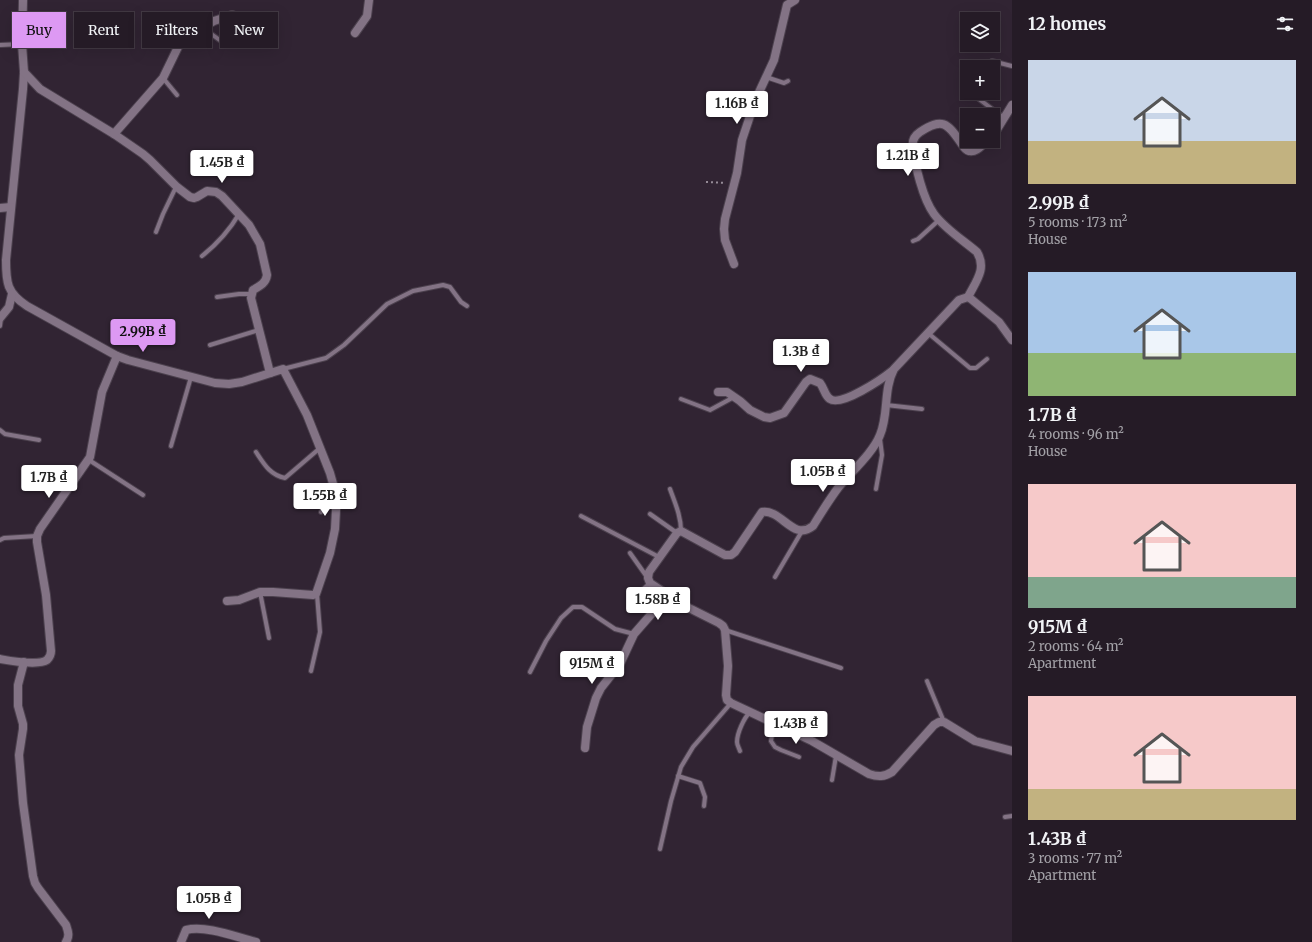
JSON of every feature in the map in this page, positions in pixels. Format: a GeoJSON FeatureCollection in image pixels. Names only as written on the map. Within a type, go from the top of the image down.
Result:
{"type":"FeatureCollection","features":[{"type":"Feature","properties":{"kind":"street"},"geometry":{"type":"LineString","coordinates":[[23,0],[23,12]]}},
{"type":"Feature","properties":{"kind":"street"},"geometry":{"type":"LineString","coordinates":[[355,33],[366,16],[369,0]]}},
{"type":"Feature","properties":{"kind":"street"},"geometry":{"type":"LineString","coordinates":[[734,264],[725,240],[724,229],[725,219],[735,184],[742,140],[755,101],[774,60],[787,6],[795,0]]}},
{"type":"Feature","properties":{"kind":"street"},"geometry":{"type":"LineString","coordinates":[[22,48],[24,72],[23,90],[11,207],[3,260],[6,278],[12,294],[27,306],[117,356],[216,383],[229,384],[242,382],[283,369],[307,415],[320,448],[333,486],[336,510],[335,529],[330,553],[316,594],[260,592],[239,600],[227,601]]}},
{"type":"Feature","properties":{"kind":"street"},"geometry":{"type":"LineString","coordinates":[[114,134],[163,78],[178,48]]}},
{"type":"Feature","properties":{"kind":"street"},"geometry":{"type":"LineString","coordinates":[[24,72],[40,89],[114,134],[150,160],[177,186],[194,198],[207,191],[216,192],[222,196],[249,225],[260,244],[267,275],[266,280],[253,290],[251,298],[270,373]]}},
{"type":"Feature","properties":{"kind":"street"},"geometry":{"type":"LineString","coordinates":[[23,90],[40,89]]}},
{"type":"Feature","properties":{"kind":"street"},"geometry":{"type":"LineString","coordinates":[[1000,126],[1012,105]]}},
{"type":"Feature","properties":{"kind":"street"},"geometry":{"type":"LineString","coordinates":[[718,392],[726,392],[750,410],[764,417],[770,418],[784,413],[806,382],[810,379],[820,383],[831,400],[835,401],[856,394],[879,382],[894,369],[959,300],[968,297],[980,273],[982,266],[981,259],[977,252],[939,220],[931,209],[918,175],[913,147],[914,137],[917,134],[930,125],[937,123],[948,126],[960,141]]}},
{"type":"Feature","properties":{"kind":"street"},"geometry":{"type":"LineString","coordinates":[[965,148],[968,150],[976,150],[978,148]]}},
{"type":"Feature","properties":{"kind":"street"},"geometry":{"type":"LineString","coordinates":[[0,208],[11,207]]}},
{"type":"Feature","properties":{"kind":"street"},"geometry":{"type":"LineString","coordinates":[[0,318],[8,307],[12,294]]}},
{"type":"Feature","properties":{"kind":"street"},"geometry":{"type":"LineString","coordinates":[[968,297],[995,318],[1012,340]]}},
{"type":"Feature","properties":{"kind":"street"},"geometry":{"type":"LineString","coordinates":[[0,660],[42,662],[47,660],[50,656],[51,651],[46,595],[37,536],[40,529],[89,460],[102,392],[117,356]]}},
{"type":"Feature","properties":{"kind":"street"},"geometry":{"type":"LineString","coordinates":[[894,369],[888,384],[885,418],[880,436],[874,446],[834,493],[813,526],[808,530],[797,530],[771,513],[766,511],[762,512],[736,552],[731,555],[725,555],[679,532],[649,572],[649,581],[689,608],[723,626],[725,630],[728,666],[727,700],[812,741],[869,774],[876,777],[885,776],[892,772],[936,723],[944,722],[975,742],[1012,751]]}},
{"type":"Feature","properties":{"kind":"street"},"geometry":{"type":"LineString","coordinates":[[585,748],[587,726],[596,698],[601,688],[620,664],[634,634],[668,595]]}},
{"type":"Feature","properties":{"kind":"street"},"geometry":{"type":"LineString","coordinates":[[24,662],[18,685],[18,706],[23,724],[18,755],[23,803],[35,883],[66,925],[68,941]]}},
{"type":"Feature","properties":{"kind":"street"},"geometry":{"type":"LineString","coordinates":[[181,942],[186,930],[205,929],[256,942]]}},
{"type":"Feature","properties":{"kind":"lane"},"geometry":{"type":"LineString","coordinates":[[212,34],[220,40]]}},
{"type":"Feature","properties":{"kind":"lane"},"geometry":{"type":"LineString","coordinates":[[0,46],[12,45]]}},
{"type":"Feature","properties":{"kind":"lane"},"geometry":{"type":"LineString","coordinates":[[1000,63],[1012,66]]}},
{"type":"Feature","properties":{"kind":"lane"},"geometry":{"type":"LineString","coordinates":[[766,77],[782,83],[788,81]]}},
{"type":"Feature","properties":{"kind":"lane"},"geometry":{"type":"LineString","coordinates":[[163,78],[177,95]]}},
{"type":"Feature","properties":{"kind":"lane"},"geometry":{"type":"LineString","coordinates":[[981,100],[1005,118]]}},
{"type":"Feature","properties":{"kind":"lane"},"geometry":{"type":"LineString","coordinates":[[156,232],[177,186]]}},
{"type":"Feature","properties":{"kind":"lane"},"geometry":{"type":"LineString","coordinates":[[202,256],[231,228],[239,214]]}},
{"type":"Feature","properties":{"kind":"lane"},"geometry":{"type":"LineString","coordinates":[[913,241],[918,239],[939,220]]}},
{"type":"Feature","properties":{"kind":"lane"},"geometry":{"type":"LineString","coordinates":[[283,369],[326,358],[344,346],[387,304],[413,291],[443,285],[450,287],[467,306]]}},
{"type":"Feature","properties":{"kind":"lane"},"geometry":{"type":"LineString","coordinates":[[217,297],[252,294]]}},
{"type":"Feature","properties":{"kind":"lane"},"geometry":{"type":"LineString","coordinates":[[0,318],[0,326]]}},
{"type":"Feature","properties":{"kind":"lane"},"geometry":{"type":"LineString","coordinates":[[210,345],[260,330]]}},
{"type":"Feature","properties":{"kind":"lane"},"geometry":{"type":"LineString","coordinates":[[928,333],[970,368],[976,368],[987,359]]}},
{"type":"Feature","properties":{"kind":"lane"},"geometry":{"type":"LineString","coordinates":[[171,446],[192,376]]}},
{"type":"Feature","properties":{"kind":"lane"},"geometry":{"type":"LineString","coordinates":[[681,399],[710,410],[734,397]]}},
{"type":"Feature","properties":{"kind":"lane"},"geometry":{"type":"LineString","coordinates":[[886,405],[922,409]]}},
{"type":"Feature","properties":{"kind":"lane"},"geometry":{"type":"LineString","coordinates":[[0,430],[5,434],[39,440]]}},
{"type":"Feature","properties":{"kind":"lane"},"geometry":{"type":"LineString","coordinates":[[876,489],[882,456],[880,436]]}},
{"type":"Feature","properties":{"kind":"lane"},"geometry":{"type":"LineString","coordinates":[[256,452],[272,473],[278,477],[285,478],[320,448]]}},
{"type":"Feature","properties":{"kind":"lane"},"geometry":{"type":"LineString","coordinates":[[89,460],[143,495]]}},
{"type":"Feature","properties":{"kind":"lane"},"geometry":{"type":"LineString","coordinates":[[321,512],[333,486]]}},
{"type":"Feature","properties":{"kind":"lane"},"geometry":{"type":"LineString","coordinates":[[650,514],[679,532],[681,520],[670,489]]}},
{"type":"Feature","properties":{"kind":"lane"},"geometry":{"type":"LineString","coordinates":[[581,516],[660,558]]}},
{"type":"Feature","properties":{"kind":"lane"},"geometry":{"type":"LineString","coordinates":[[775,577],[802,531]]}},
{"type":"Feature","properties":{"kind":"lane"},"geometry":{"type":"LineString","coordinates":[[0,540],[4,538],[37,536]]}},
{"type":"Feature","properties":{"kind":"lane"},"geometry":{"type":"LineString","coordinates":[[630,553],[649,581],[638,594]]}},
{"type":"Feature","properties":{"kind":"lane"},"geometry":{"type":"LineString","coordinates":[[260,592],[269,638]]}},
{"type":"Feature","properties":{"kind":"lane"},"geometry":{"type":"LineString","coordinates":[[311,671],[320,632],[316,594]]}},
{"type":"Feature","properties":{"kind":"lane"},"geometry":{"type":"LineString","coordinates":[[530,672],[546,641],[557,624],[573,607],[582,607],[615,629],[634,634]]}},
{"type":"Feature","properties":{"kind":"lane"},"geometry":{"type":"LineString","coordinates":[[725,630],[841,668]]}},
{"type":"Feature","properties":{"kind":"lane"},"geometry":{"type":"LineString","coordinates":[[927,681],[944,722]]}},
{"type":"Feature","properties":{"kind":"lane"},"geometry":{"type":"LineString","coordinates":[[660,849],[681,767],[693,747],[731,703]]}},
{"type":"Feature","properties":{"kind":"lane"},"geometry":{"type":"LineString","coordinates":[[740,751],[737,742],[746,716],[750,712]]}},
{"type":"Feature","properties":{"kind":"lane"},"geometry":{"type":"LineString","coordinates":[[774,723],[771,741],[775,747],[799,757]]}},
{"type":"Feature","properties":{"kind":"lane"},"geometry":{"type":"LineString","coordinates":[[832,780],[836,756]]}},
{"type":"Feature","properties":{"kind":"lane"},"geometry":{"type":"LineString","coordinates":[[678,776],[700,783],[705,797],[704,806]]}},
{"type":"Feature","properties":{"kind":"lane"},"geometry":{"type":"LineString","coordinates":[[1005,818],[1012,816]]}},
{"type":"Feature","properties":{"kind":"path"},"geometry":{"type":"LineString","coordinates":[[706,182],[735,184]]}}]}
